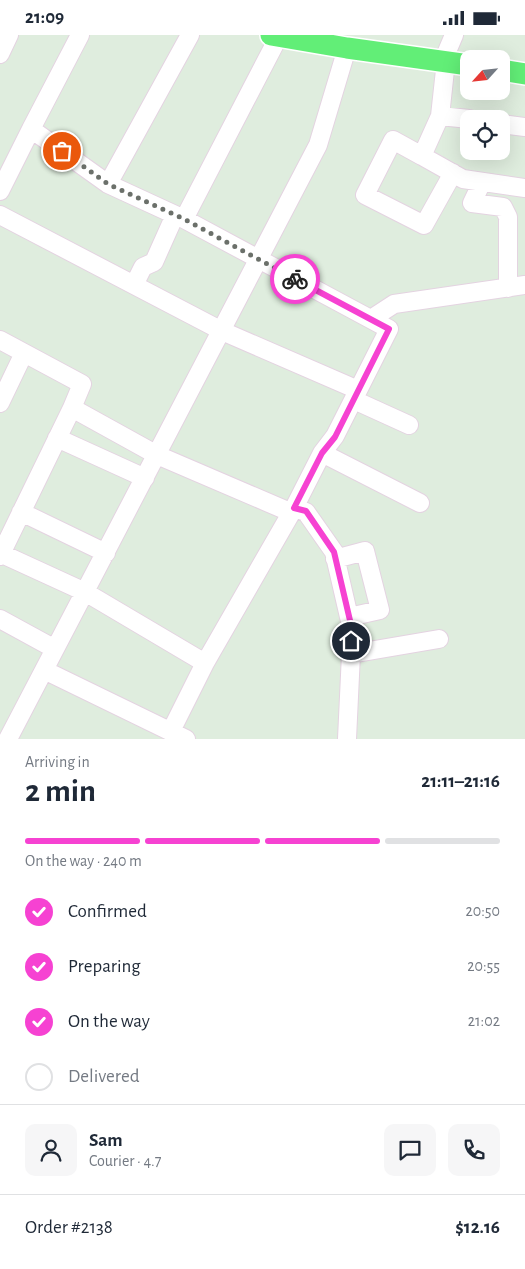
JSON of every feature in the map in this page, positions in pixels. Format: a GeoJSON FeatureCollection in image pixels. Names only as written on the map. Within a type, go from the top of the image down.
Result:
{"type":"FeatureCollection","features":[{"type":"Feature","properties":{"kind":"main road"},"geometry":{"type":"LineString","coordinates":[[275,36],[338,43],[460,64]]}},
{"type":"Feature","properties":{"kind":"main road"},"geometry":{"type":"LineString","coordinates":[[510,72],[525,74]]}},
{"type":"Feature","properties":{"kind":"street"},"geometry":{"type":"LineString","coordinates":[[0,54],[9,35]]}},
{"type":"Feature","properties":{"kind":"street"},"geometry":{"type":"LineString","coordinates":[[0,191],[80,35]]}},
{"type":"Feature","properties":{"kind":"street"},"geometry":{"type":"LineString","coordinates":[[108,184],[190,35]]}},
{"type":"Feature","properties":{"kind":"street"},"geometry":{"type":"LineString","coordinates":[[422,156],[440,116],[445,61],[454,35]]}},
{"type":"Feature","properties":{"kind":"street"},"geometry":{"type":"LineString","coordinates":[[134,285],[142,267],[154,262],[275,36]]}},
{"type":"Feature","properties":{"kind":"street"},"geometry":{"type":"LineString","coordinates":[[8,739],[260,260],[318,145],[338,43]]}},
{"type":"Feature","properties":{"kind":"street"},"geometry":{"type":"LineString","coordinates":[[440,116],[460,118]]}},
{"type":"Feature","properties":{"kind":"street"},"geometry":{"type":"LineString","coordinates":[[510,125],[525,127]]}},
{"type":"Feature","properties":{"kind":"street"},"geometry":{"type":"LineString","coordinates":[[31,129],[108,184],[179,217],[389,329],[335,437],[322,453],[294,508],[205,663],[178,735],[44,670]]}},
{"type":"Feature","properties":{"kind":"street"},"geometry":{"type":"LineString","coordinates":[[453,173],[424,225],[365,195],[393,140],[453,173],[463,179],[525,188]]}},
{"type":"Feature","properties":{"kind":"street"},"geometry":{"type":"LineString","coordinates":[[372,319],[394,303],[516,287],[508,217],[503,207],[472,203],[482,182]]}},
{"type":"Feature","properties":{"kind":"street"},"geometry":{"type":"LineString","coordinates":[[0,215],[222,331],[356,395],[409,425]]}},
{"type":"Feature","properties":{"kind":"street"},"geometry":{"type":"LineString","coordinates":[[0,340],[82,384],[0,554],[85,593],[205,663]]}},
{"type":"Feature","properties":{"kind":"street"},"geometry":{"type":"LineString","coordinates":[[0,403],[24,353]]}},
{"type":"Feature","properties":{"kind":"street"},"geometry":{"type":"LineString","coordinates":[[72,408],[157,455],[290,512],[294,508]]}},
{"type":"Feature","properties":{"kind":"street"},"geometry":{"type":"LineString","coordinates":[[57,438],[145,478]]}},
{"type":"Feature","properties":{"kind":"street"},"geometry":{"type":"LineString","coordinates":[[322,453],[420,503]]}},
{"type":"Feature","properties":{"kind":"street"},"geometry":{"type":"LineString","coordinates":[[294,508],[306,511],[334,552],[352,629],[347,739]]}},
{"type":"Feature","properties":{"kind":"street"},"geometry":{"type":"LineString","coordinates":[[21,512],[106,553]]}},
{"type":"Feature","properties":{"kind":"street"},"geometry":{"type":"LineString","coordinates":[[335,559],[365,551],[380,610],[349,617]]}},
{"type":"Feature","properties":{"kind":"street"},"geometry":{"type":"LineString","coordinates":[[0,619],[56,649]]}},
{"type":"Feature","properties":{"kind":"street"},"geometry":{"type":"LineString","coordinates":[[351,654],[439,639]]}},
{"type":"Feature","properties":{"kind":"way so far"},"geometry":{"type":"LineString","coordinates":[[62,151],[108,184],[184,219],[295,279]]}},
{"type":"Feature","properties":{"kind":"route"},"geometry":{"type":"LineString","coordinates":[[295,279],[389,329],[335,437],[322,453],[294,508],[306,511],[334,552],[352,629],[351,641]]}}]}
